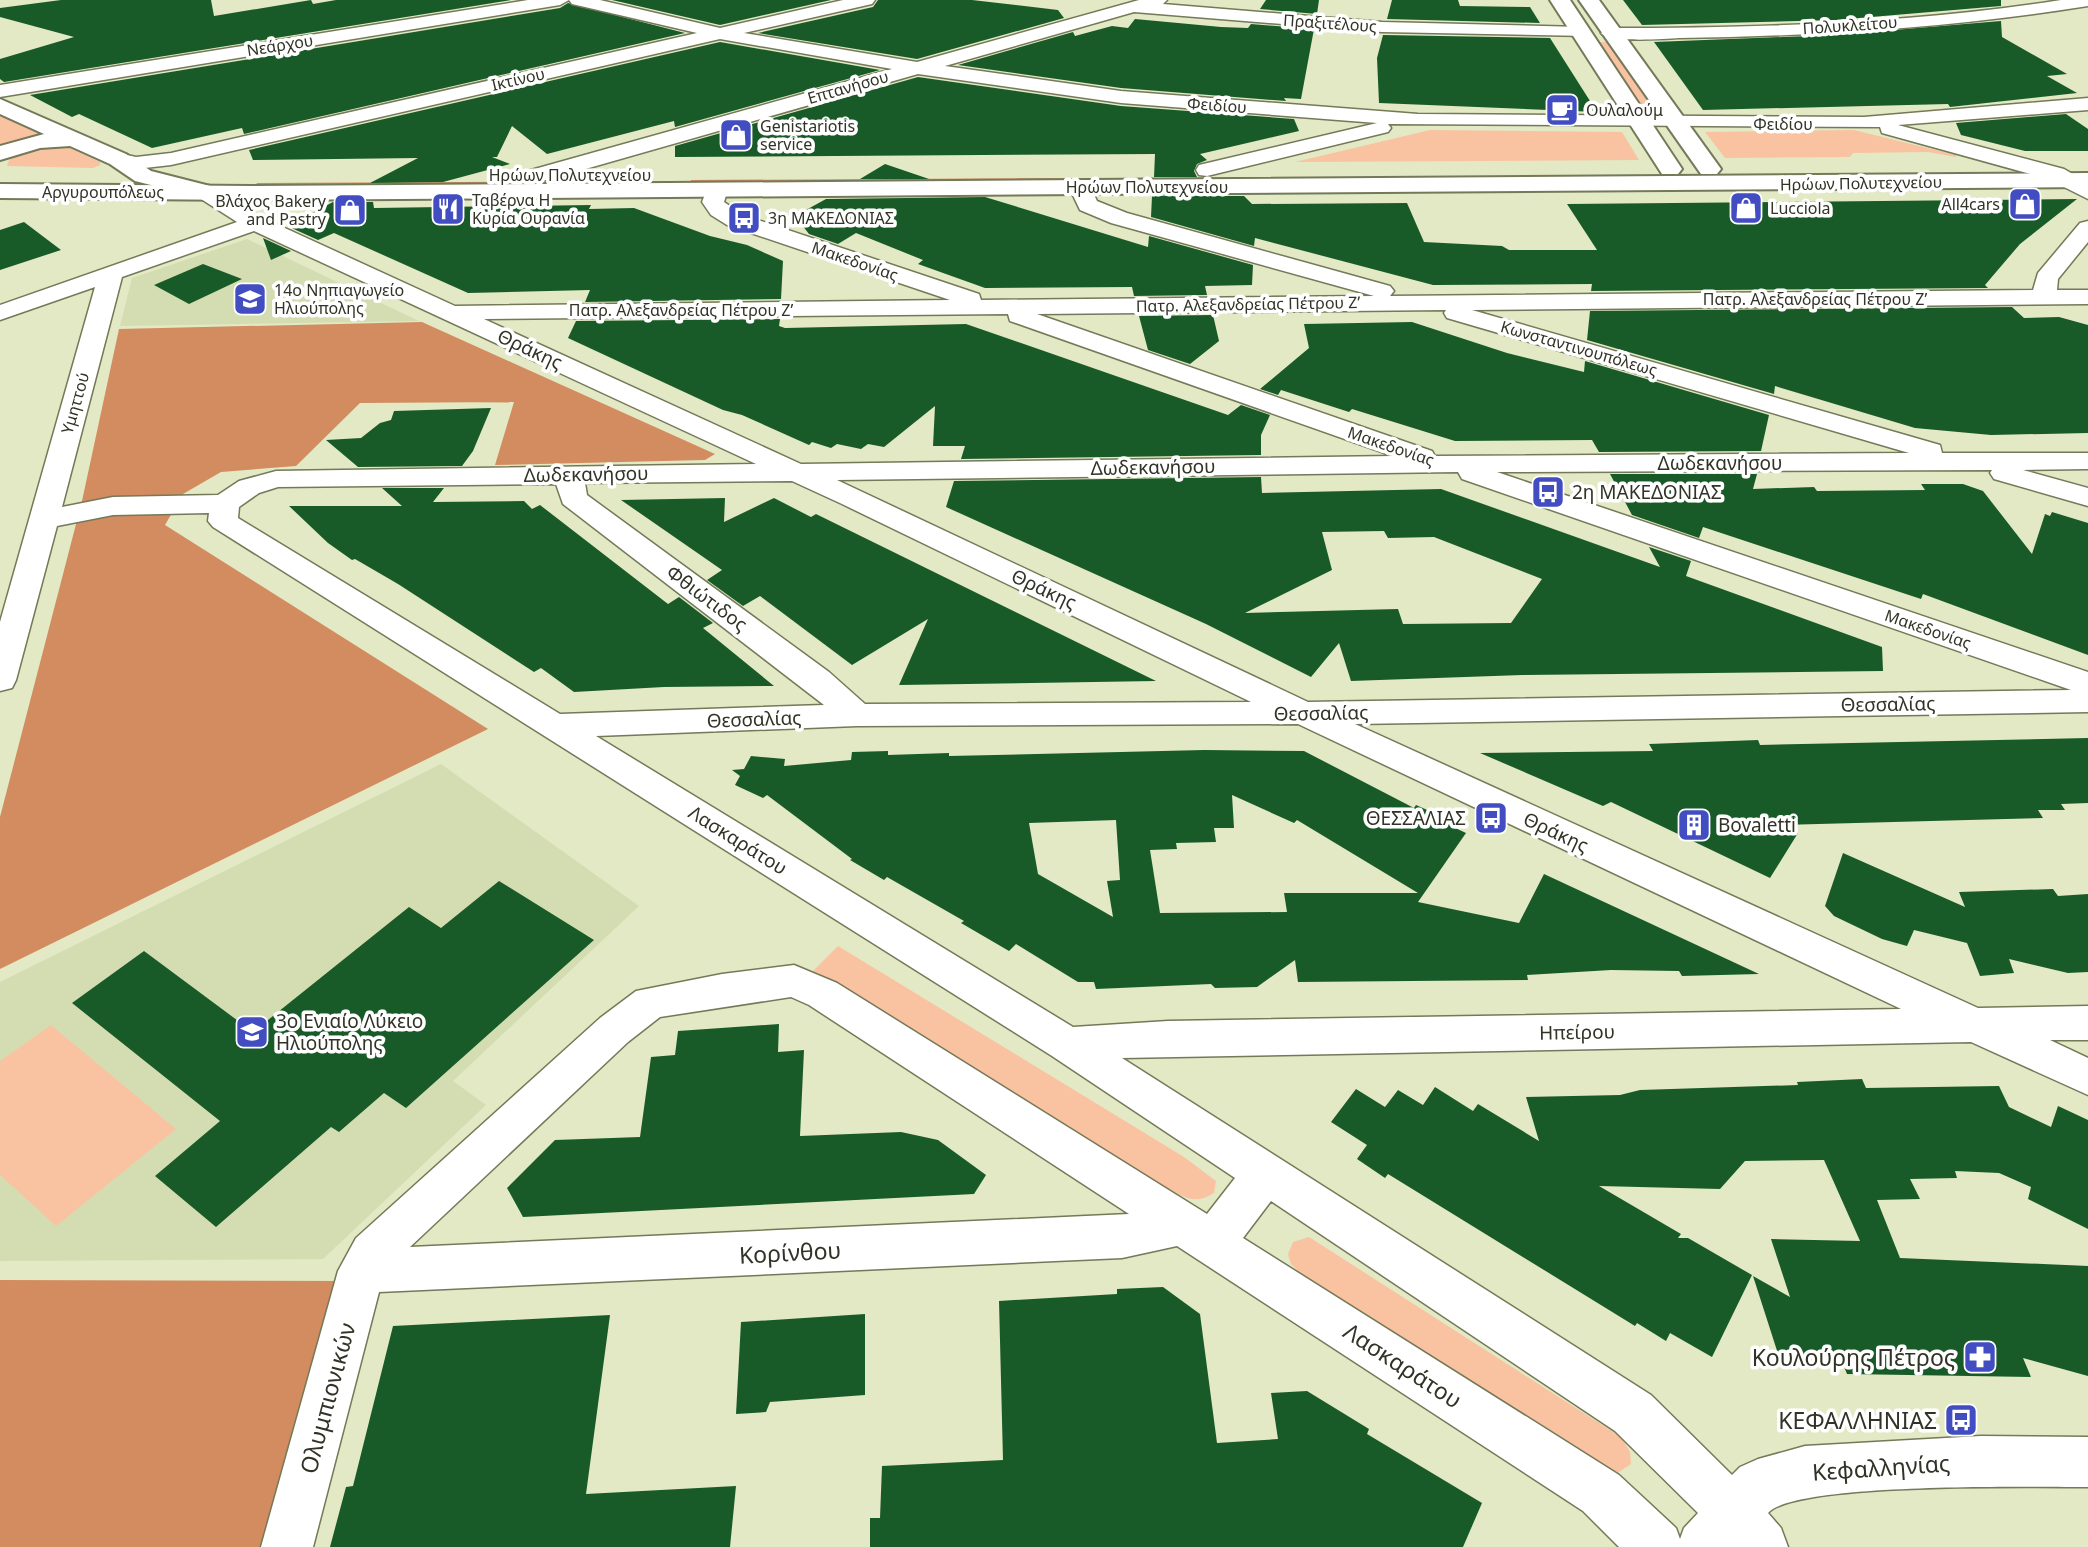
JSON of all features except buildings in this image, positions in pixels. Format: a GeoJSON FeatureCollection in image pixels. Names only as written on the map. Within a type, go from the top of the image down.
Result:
{"type":"FeatureCollection","features":[{"type":"Feature","properties":{"kind":"main road"},"geometry":{"type":"LineString","coordinates":[[1560,0],[1670,169]]}},
{"type":"Feature","properties":{"kind":"main road"},"geometry":{"type":"LineString","coordinates":[[1589,0],[1709,169]]}},
{"type":"Feature","properties":{"kind":"main road","name":"Θράκης"},"geometry":{"type":"LineString","coordinates":[[0,106],[118,159],[142,176],[206,192]]}},
{"type":"Feature","properties":{"kind":"main road"},"geometry":{"type":"LineString","coordinates":[[1,174],[38,141],[76,139]]}},
{"type":"Feature","properties":{"kind":"main road","name":"Ηρώων Πολυτεχνείου"},"geometry":{"type":"LineString","coordinates":[[142,176],[2031,168],[2084,180]]}},
{"type":"Feature","properties":{"kind":"main road","name":"Αργυρουπόλεως"},"geometry":{"type":"LineString","coordinates":[[1,174],[142,176]]}},
{"type":"Feature","properties":{"kind":"main road","name":"Αργυρουπόλεως"},"geometry":{"type":"LineString","coordinates":[[1,174],[92,191],[206,192]]}},
{"type":"Feature","properties":{"kind":"main road","name":"Ηρώων Πολυτεχνείου"},"geometry":{"type":"LineString","coordinates":[[206,192],[2084,180]]}},
{"type":"Feature","properties":{"kind":"street","name":"Νεάρχου"},"geometry":{"type":"LineString","coordinates":[[0,91],[560,0]]}},
{"type":"Feature","properties":{"kind":"street","name":"Φειδίου"},"geometry":{"type":"LineString","coordinates":[[578,0],[719,34],[917,68],[1121,97],[1418,120],[1640,124],[1864,123],[1956,113],[2088,104]]}},
{"type":"Feature","properties":{"kind":"street","name":"Ικτίνου"},"geometry":{"type":"LineString","coordinates":[[118,159],[135,163],[171,159],[866,0]]}},
{"type":"Feature","properties":{"kind":"street","name":"Επτανήσου"},"geometry":{"type":"LineString","coordinates":[[539,174],[1158,0]]}},
{"type":"Feature","properties":{"kind":"street"},"geometry":{"type":"LineString","coordinates":[[1972,0],[2075,22]]}},
{"type":"Feature","properties":{"kind":"street","name":"Πολυκλείτου"},"geometry":{"type":"LineString","coordinates":[[1611,33],[1781,30],[2022,11],[2088,1]]}},
{"type":"Feature","properties":{"kind":"street","name":"Πραξιτέλους"},"geometry":{"type":"LineString","coordinates":[[1093,2],[1382,27],[1581,32]]}},
{"type":"Feature","properties":{"kind":"street","name":"Ηρώων Πολυτεχνείου"},"geometry":{"type":"LineString","coordinates":[[1207,170],[1418,120]]}},
{"type":"Feature","properties":{"kind":"street","name":"Φειδίου"},"geometry":{"type":"LineString","coordinates":[[1864,123],[2031,168]]}},
{"type":"Feature","properties":{"kind":"street","name":"Ικτίνου"},"geometry":{"type":"LineString","coordinates":[[92,191],[126,185],[171,159]]}},
{"type":"Feature","properties":{"kind":"street","name":"Κωνσταντινουπόλεως"},"geometry":{"type":"LineString","coordinates":[[1080,187],[1088,205],[1119,218],[1419,302],[2088,497]]}},
{"type":"Feature","properties":{"kind":"street","name":"Μακεδονίας"},"geometry":{"type":"LineString","coordinates":[[717,189],[713,202],[719,210],[735,220],[2088,684]]}},
{"type":"Feature","properties":{"kind":"street","name":"Θράκης"},"geometry":{"type":"LineString","coordinates":[[206,192],[255,223],[793,471],[1502,808],[2088,1077]]}},
{"type":"Feature","properties":{"kind":"street"},"geometry":{"type":"LineString","coordinates":[[0,313],[255,223]]}},
{"type":"Feature","properties":{"kind":"street"},"geometry":{"type":"LineString","coordinates":[[2044,296],[2046,278],[2088,228]]}},
{"type":"Feature","properties":{"kind":"street","name":"Υμηττού"},"geometry":{"type":"LineString","coordinates":[[0,680],[111,273]]}},
{"type":"Feature","properties":{"kind":"street","name":"Πατρ. Αλεξανδρείας Πέτρου Ζ’"},"geometry":{"type":"LineString","coordinates":[[452,312],[2044,296],[2083,299]]}},
{"type":"Feature","properties":{"kind":"street","name":"Δωδεκανήσου"},"geometry":{"type":"LineString","coordinates":[[225,503],[248,487],[276,479],[1445,464],[2088,461]]}},
{"type":"Feature","properties":{"kind":"street","name":"Φθιώτιδος"},"geometry":{"type":"LineString","coordinates":[[569,475],[573,498],[817,680],[857,715]]}},
{"type":"Feature","properties":{"kind":"street"},"geometry":{"type":"LineString","coordinates":[[42,520],[113,506],[225,503]]}},
{"type":"Feature","properties":{"kind":"street","name":"Λασκαράτου"},"geometry":{"type":"LineString","coordinates":[[225,503],[223,521],[1067,1044],[1264,1175],[1633,1413],[1732,1536]]}},
{"type":"Feature","properties":{"kind":"street","name":"Θεσσαλίας"},"geometry":{"type":"LineString","coordinates":[[555,726],[857,715],[1307,713],[2088,701]]}},
{"type":"Feature","properties":{"kind":"street","name":"Λασκαράτου"},"geometry":{"type":"LineString","coordinates":[[367,1262],[614,1030],[650,1003],[794,981],[823,994],[1601,1493],[1657,1547]]}},
{"type":"Feature","properties":{"kind":"street","name":"Ηπείρου"},"geometry":{"type":"LineString","coordinates":[[1067,1044],[1168,1038],[2088,1023]]}},
{"type":"Feature","properties":{"kind":"street"},"geometry":{"type":"LineString","coordinates":[[1197,1233],[1264,1175]]}},
{"type":"Feature","properties":{"kind":"street","name":"Κορίνθου"},"geometry":{"type":"LineString","coordinates":[[367,1262],[1197,1233]]}},
{"type":"Feature","properties":{"kind":"street","name":"Ολυμπιονικών"},"geometry":{"type":"LineString","coordinates":[[287,1547],[367,1262]]}},
{"type":"Feature","properties":{"kind":"street","name":"Κεφαλληνίας"},"geometry":{"type":"LineString","coordinates":[[1732,1536],[1758,1485],[1805,1471],[1981,1461],[2088,1461]]}},
{"type":"Feature","properties":{"kind":"shaded area"},"geometry":{"type":"Polygon","coordinates":[[[1598,42],[1609,42],[1660,116],[1649,116],[1598,42]]]}},
{"type":"Feature","properties":{"kind":"shaded area"},"geometry":{"type":"Polygon","coordinates":[[[0,113],[41,130],[40,133],[0,146],[0,113]]]}},
{"type":"Feature","properties":{"kind":"shaded area"},"geometry":{"type":"Polygon","coordinates":[[[1430,130],[1622,132],[1639,160],[1295,162],[1430,130]]]}},
{"type":"Feature","properties":{"kind":"shaded area"},"geometry":{"type":"Polygon","coordinates":[[[1854,130],[1956,157],[1928,152],[1853,153],[1850,157],[1725,158],[1705,132],[1854,130]]]}},
{"type":"Feature","properties":{"kind":"shaded area"},"geometry":{"type":"Polygon","coordinates":[[[63,145],[100,162],[100,165],[93,168],[7,166],[10,159],[22,151],[63,145]]]}},
{"type":"Feature","properties":{"kind":"shaded area"},"geometry":{"type":"Polygon","coordinates":[[[1423,177],[1425,180],[1103,181],[1102,178],[1423,177]]]}},
{"type":"Feature","properties":{"kind":"shaded area"},"geometry":{"type":"Polygon","coordinates":[[[1073,178],[1073,182],[690,184],[691,180],[1073,178]]]}},
{"type":"Feature","properties":{"kind":"shaded area"},"geometry":{"type":"Polygon","coordinates":[[[668,181],[667,184],[254,187],[257,183],[668,181]]]}},
{"type":"Feature","properties":{"kind":"shaded area","name":"14ο Νηπιαγωγείο Ηλιούπολης"},"geometry":{"type":"Polygon","coordinates":[[[247,239],[419,321],[120,326],[132,278],[247,239]]]}},
{"type":"Feature","properties":{"kind":"shaded area"},"geometry":{"type":"Polygon","coordinates":[[[422,322],[715,454],[705,460],[495,465],[514,402],[360,403],[296,466],[221,472],[183,494],[165,525],[488,729],[0,969],[0,817],[82,501],[119,329],[422,322]]]}},
{"type":"Feature","properties":{"kind":"shaded area","name":"3ο Ενιαίο Λύκειο Ηλιούπολης"},"geometry":{"type":"Polygon","coordinates":[[[441,764],[639,906],[453,1081],[486,1105],[323,1259],[0,1261],[0,982],[441,764]]]}},
{"type":"Feature","properties":{"kind":"shaded area"},"geometry":{"type":"Polygon","coordinates":[[[838,946],[1184,1157],[1216,1181],[1214,1193],[1194,1199],[1174,1192],[812,972],[838,946]]]}},
{"type":"Feature","properties":{"kind":"shaded area"},"geometry":{"type":"Polygon","coordinates":[[[51,1025],[176,1129],[56,1226],[0,1175],[0,1061],[51,1025]]]}},
{"type":"Feature","properties":{"kind":"shaded area"},"geometry":{"type":"Polygon","coordinates":[[[1309,1237],[1621,1437],[1630,1452],[1631,1464],[1616,1474],[1603,1472],[1300,1273],[1291,1264],[1288,1254],[1293,1242],[1309,1237]]]}},
{"type":"Feature","properties":{"kind":"shaded area"},"geometry":{"type":"Polygon","coordinates":[[[0,1280],[347,1281],[274,1547],[0,1547],[0,1280]]]}},
{"type":"Feature","properties":{"kind":"place","name":"Ουλαλούμ"},"geometry":{"type":"Point","coordinates":[1562,110]}},
{"type":"Feature","properties":{"kind":"place","name":"Genistariotis service"},"geometry":{"type":"Point","coordinates":[736,135]}},
{"type":"Feature","properties":{"kind":"place","name":"All4cars"},"geometry":{"type":"Point","coordinates":[2025,204]}},
{"type":"Feature","properties":{"kind":"place","name":"Lucciola"},"geometry":{"type":"Point","coordinates":[1746,208]}},
{"type":"Feature","properties":{"kind":"place","name":"Ταβέρνα Η Κυρία Ουρανία"},"geometry":{"type":"Point","coordinates":[448,209]}},
{"type":"Feature","properties":{"kind":"place","name":"Βλάχος Bakery and Pastry"},"geometry":{"type":"Point","coordinates":[350,210]}},
{"type":"Feature","properties":{"kind":"place","name":"3η ΜΑΚΕΔΟΝΙΑΣ"},"geometry":{"type":"Point","coordinates":[744,218]}},
{"type":"Feature","properties":{"kind":"place","name":"14ο Νηπιαγωγείο Ηλιούπολης"},"geometry":{"type":"Point","coordinates":[250,299]}},
{"type":"Feature","properties":{"kind":"place","name":"2η ΜΑΚΕΔΟΝΙΑΣ"},"geometry":{"type":"Point","coordinates":[1548,492]}},
{"type":"Feature","properties":{"kind":"place","name":"ΘΕΣΣΑΛΙΑΣ"},"geometry":{"type":"Point","coordinates":[1491,818]}},
{"type":"Feature","properties":{"kind":"place","name":"Bovaletti"},"geometry":{"type":"Point","coordinates":[1694,825]}},
{"type":"Feature","properties":{"kind":"place","name":"3ο Ενιαίο Λύκειο Ηλιούπολης"},"geometry":{"type":"Point","coordinates":[252,1032]}},
{"type":"Feature","properties":{"kind":"place","name":"Κουλούρης Πέτρος"},"geometry":{"type":"Point","coordinates":[1980,1357]}},
{"type":"Feature","properties":{"kind":"place","name":"ΚΕΦΑΛΛΗΝΙΑΣ"},"geometry":{"type":"Point","coordinates":[1961,1420]}}]}
